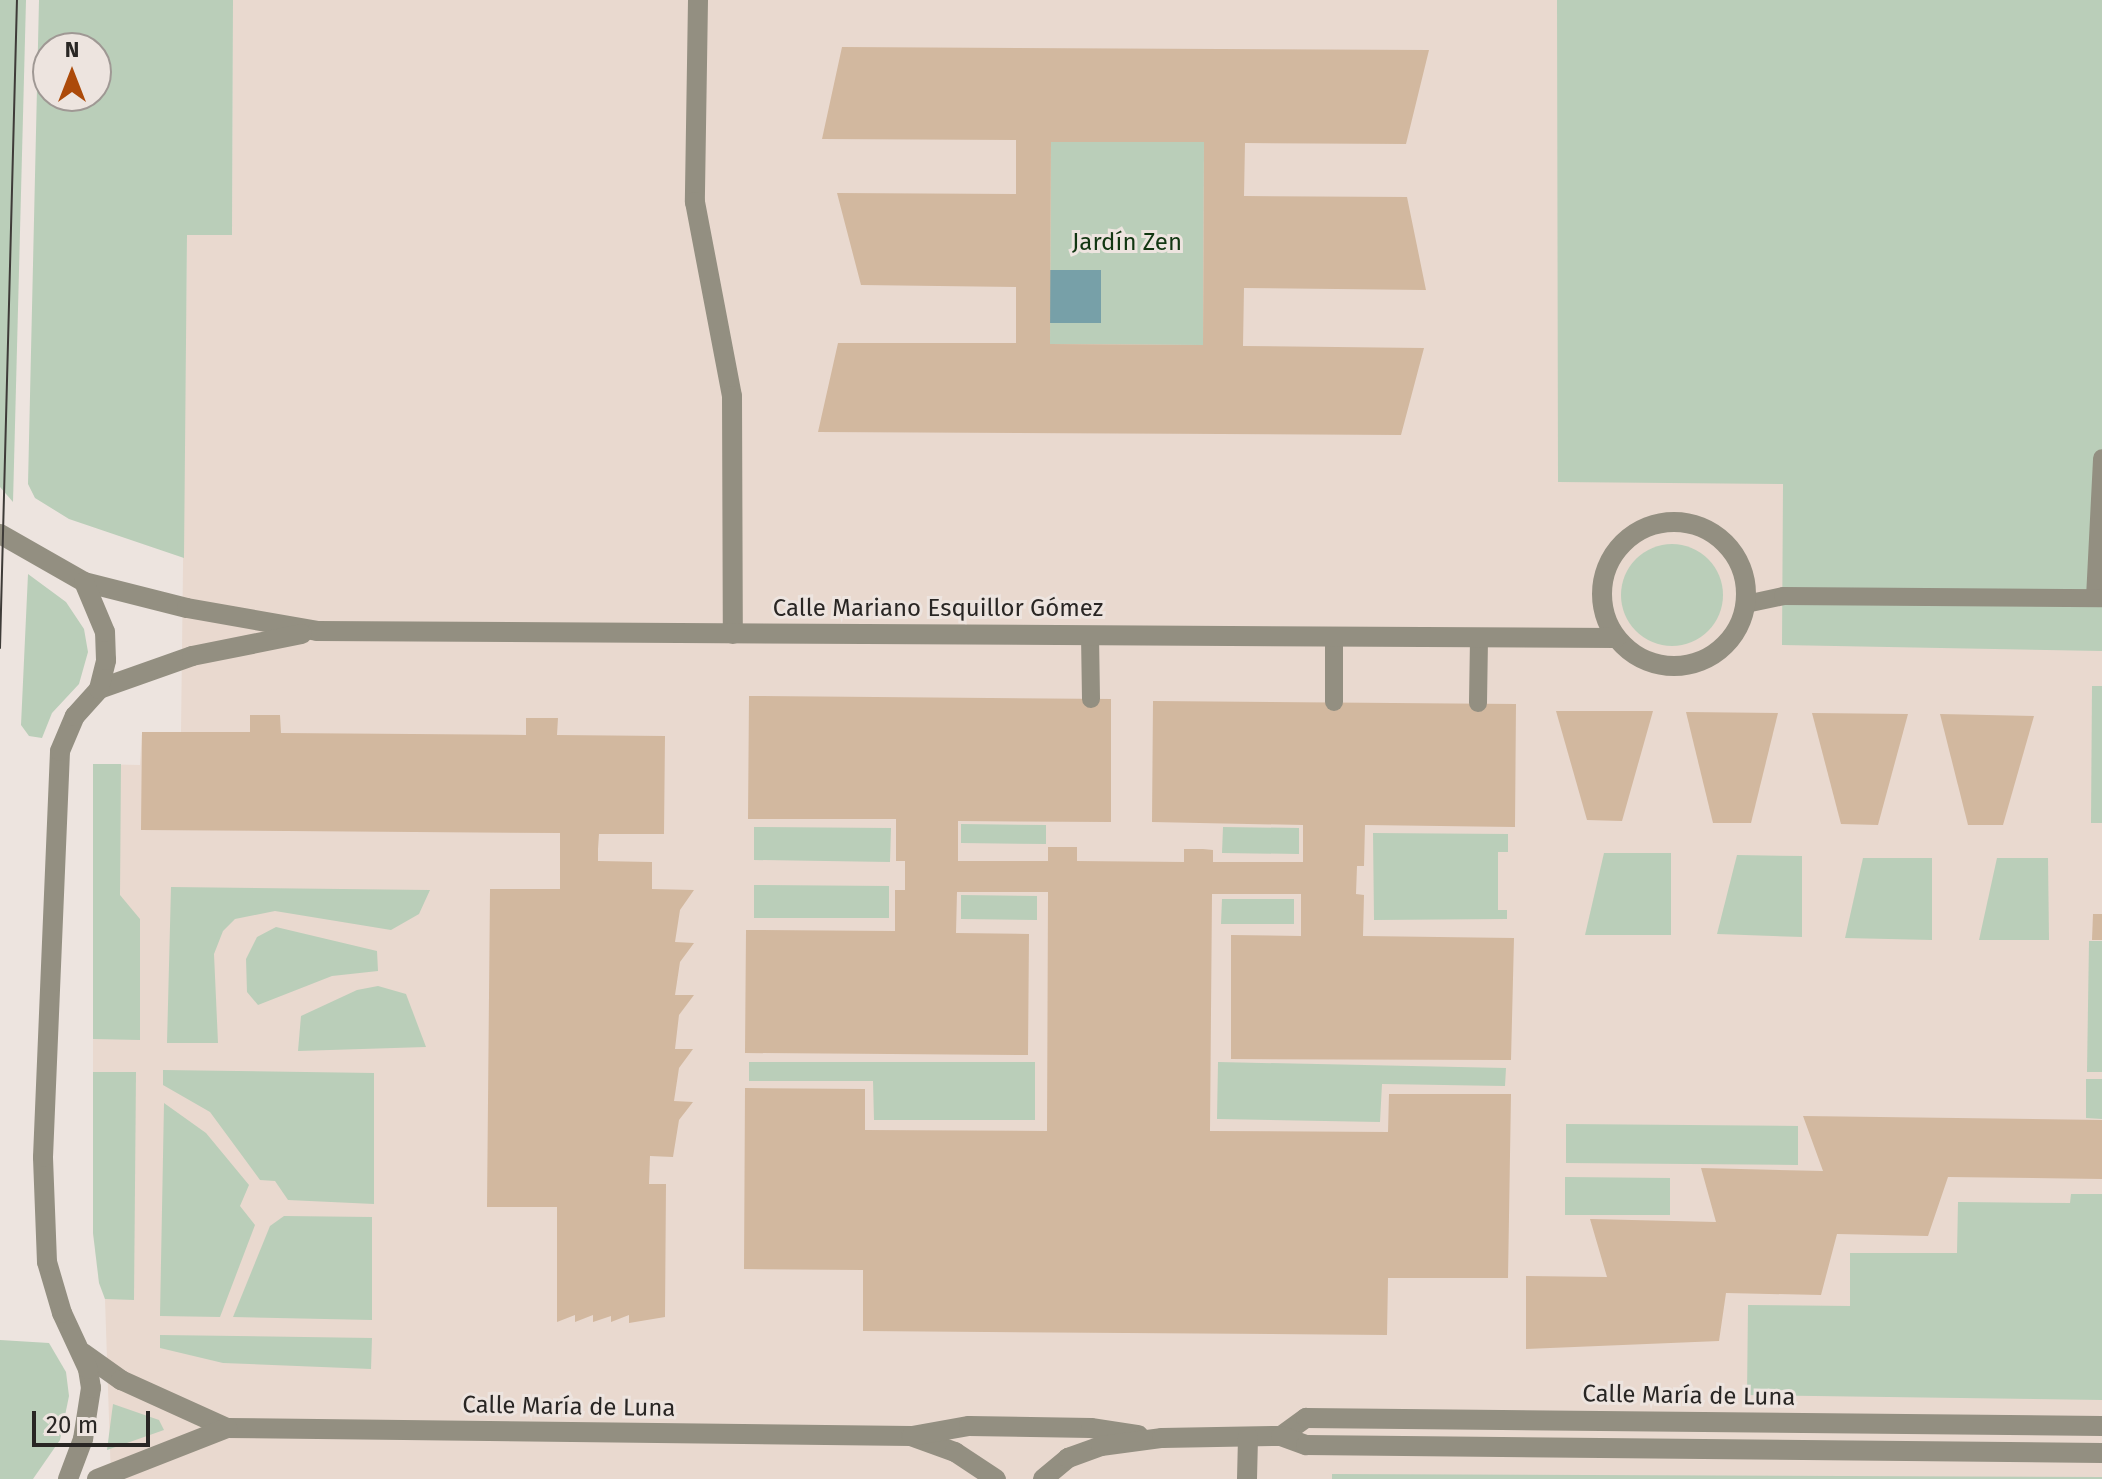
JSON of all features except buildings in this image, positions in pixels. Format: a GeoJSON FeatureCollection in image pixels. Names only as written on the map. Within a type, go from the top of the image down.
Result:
{"type":"FeatureCollection","features":[{"type":"Feature","properties":{"kind":"street"},"geometry":{"type":"LineString","coordinates":[[698,0],[695,202],[732,396],[733,634]]}},
{"type":"Feature","properties":{"kind":"street"},"geometry":{"type":"LineString","coordinates":[[1673,521],[1698,525],[1728,547],[1745,579],[1746,604],[1724,647],[1704,660],[1656,664],[1634,655],[1616,638],[1602,606],[1602,581],[1610,558],[1626,539],[1648,526],[1673,521]]}},
{"type":"Feature","properties":{"kind":"street","name":"Calle Mariano Esquillor Gómez"},"geometry":{"type":"LineString","coordinates":[[0,534],[84,582],[187,608],[317,631],[1616,638]]}},
{"type":"Feature","properties":{"kind":"street"},"geometry":{"type":"LineString","coordinates":[[68,1479],[89,1410],[91,1388],[83,1353],[62,1313],[47,1262],[43,1157],[60,751],[66,731],[99,689],[106,660],[105,632],[84,582]]}},
{"type":"Feature","properties":{"kind":"street"},"geometry":{"type":"LineString","coordinates":[[1558,638],[1602,606]]}},
{"type":"Feature","properties":{"kind":"street","name":"Calle Mariano Esquillor Gómez"},"geometry":{"type":"LineString","coordinates":[[99,689],[192,656],[317,631]]}},
{"type":"Feature","properties":{"kind":"street","name":"Calle María de Luna"},"geometry":{"type":"LineString","coordinates":[[83,1353],[121,1380],[227,1428]]}},
{"type":"Feature","properties":{"kind":"street","name":"Calle María de Luna"},"geometry":{"type":"LineString","coordinates":[[1281,1436],[1306,1418],[2102,1426]]}},
{"type":"Feature","properties":{"kind":"street","name":"Calle María de Luna"},"geometry":{"type":"LineString","coordinates":[[97,1479],[227,1428],[911,1436],[936,1429],[1091,1428],[1162,1438],[1281,1436],[1306,1445],[2102,1453]]}},
{"type":"Feature","properties":{"kind":"street","name":"Calle María de Luna"},"geometry":{"type":"LineString","coordinates":[[911,1436],[955,1452],[996,1479]]}},
{"type":"Feature","properties":{"kind":"street"},"geometry":{"type":"LineString","coordinates":[[1247,1479],[1248,1437]]}},
{"type":"Feature","properties":{"kind":"street","name":"Calle María de Luna"},"geometry":{"type":"LineString","coordinates":[[1043,1479],[1057,1463],[1079,1454],[1162,1438]]}},
{"type":"Feature","properties":{"kind":"lane"},"geometry":{"type":"LineString","coordinates":[[1746,604],[1783,596],[2098,598],[2102,458]]}},
{"type":"Feature","properties":{"kind":"lane"},"geometry":{"type":"LineString","coordinates":[[1090,635],[1091,699]]}},
{"type":"Feature","properties":{"kind":"lane"},"geometry":{"type":"LineString","coordinates":[[1334,637],[1334,702]]}},
{"type":"Feature","properties":{"kind":"lane"},"geometry":{"type":"LineString","coordinates":[[1478,703],[1479,638]]}},
{"type":"Feature","properties":{"kind":"shaded area"},"geometry":{"type":"Polygon","coordinates":[[[233,0],[2102,0],[2102,1479],[111,1479],[105,1299],[93,1233],[93,764],[140,765],[142,732],[181,732],[187,235],[232,234],[233,0]]]}},
{"type":"Feature","properties":{"kind":"green space"},"geometry":{"type":"Polygon","coordinates":[[[0,0],[26,0],[13,502],[0,487],[0,0]]]}},
{"type":"Feature","properties":{"kind":"green space"},"geometry":{"type":"Polygon","coordinates":[[[39,0],[233,0],[232,235],[187,235],[184,558],[69,519],[35,498],[28,484],[36,112],[112,112],[112,32],[38,32],[39,0]]]}},
{"type":"Feature","properties":{"kind":"green space"},"geometry":{"type":"Polygon","coordinates":[[[1557,0],[2102,0],[2102,651],[1782,645],[1783,484],[1558,482],[1557,0]]]}},
{"type":"Feature","properties":{"kind":"green space","name":"Jardín Zen"},"geometry":{"type":"Polygon","coordinates":[[[1051,142],[1204,142],[1203,345],[1050,344],[1051,142]]]}},
{"type":"Feature","properties":{"kind":"green space"},"geometry":{"type":"Polygon","coordinates":[[[1672,544],[1692,547],[1715,566],[1720,575],[1723,595],[1720,615],[1701,638],[1692,643],[1672,646],[1652,643],[1629,624],[1624,615],[1621,595],[1624,575],[1643,552],[1652,547],[1672,544]]]}},
{"type":"Feature","properties":{"kind":"green space"},"geometry":{"type":"Polygon","coordinates":[[[28,574],[66,602],[84,629],[88,652],[79,684],[52,713],[42,738],[29,736],[21,725],[28,574]]]}},
{"type":"Feature","properties":{"kind":"green space"},"geometry":{"type":"Polygon","coordinates":[[[2092,686],[2102,686],[2102,823],[2091,823],[2092,686]]]}},
{"type":"Feature","properties":{"kind":"green space"},"geometry":{"type":"Polygon","coordinates":[[[93,764],[121,764],[120,895],[140,919],[140,1040],[93,1039],[93,764]]]}},
{"type":"Feature","properties":{"kind":"green space"},"geometry":{"type":"Polygon","coordinates":[[[961,824],[1046,825],[1046,844],[961,843],[961,824]]]}},
{"type":"Feature","properties":{"kind":"green space"},"geometry":{"type":"Polygon","coordinates":[[[754,827],[891,828],[890,862],[754,860],[754,827]]]}},
{"type":"Feature","properties":{"kind":"green space"},"geometry":{"type":"Polygon","coordinates":[[[1223,827],[1299,828],[1299,854],[1222,853],[1223,827]]]}},
{"type":"Feature","properties":{"kind":"green space"},"geometry":{"type":"Polygon","coordinates":[[[1373,833],[1508,834],[1508,852],[1498,852],[1498,910],[1507,910],[1507,919],[1374,920],[1373,833]]]}},
{"type":"Feature","properties":{"kind":"green space"},"geometry":{"type":"Polygon","coordinates":[[[1604,853],[1671,853],[1671,935],[1585,935],[1604,853]]]}},
{"type":"Feature","properties":{"kind":"green space"},"geometry":{"type":"Polygon","coordinates":[[[1737,855],[1802,856],[1802,937],[1717,934],[1737,855]]]}},
{"type":"Feature","properties":{"kind":"green space"},"geometry":{"type":"Polygon","coordinates":[[[1863,858],[1932,858],[1932,940],[1845,938],[1863,858]]]}},
{"type":"Feature","properties":{"kind":"green space"},"geometry":{"type":"Polygon","coordinates":[[[1997,858],[2048,858],[2049,940],[1979,940],[1997,858]]]}},
{"type":"Feature","properties":{"kind":"green space"},"geometry":{"type":"Polygon","coordinates":[[[754,885],[889,886],[889,918],[754,918],[754,885]]]}},
{"type":"Feature","properties":{"kind":"green space"},"geometry":{"type":"Polygon","coordinates":[[[171,887],[430,890],[419,914],[391,930],[275,911],[235,919],[223,931],[214,954],[218,1043],[167,1043],[171,887]]]}},
{"type":"Feature","properties":{"kind":"green space"},"geometry":{"type":"Polygon","coordinates":[[[961,895],[1037,896],[1037,920],[961,919],[961,895]]]}},
{"type":"Feature","properties":{"kind":"green space"},"geometry":{"type":"Polygon","coordinates":[[[1222,899],[1294,899],[1294,924],[1221,924],[1222,899]]]}},
{"type":"Feature","properties":{"kind":"green space"},"geometry":{"type":"Polygon","coordinates":[[[276,927],[377,951],[378,971],[332,976],[258,1005],[247,992],[246,959],[257,937],[276,927]]]}},
{"type":"Feature","properties":{"kind":"green space"},"geometry":{"type":"Polygon","coordinates":[[[2089,941],[2102,941],[2102,1072],[2087,1072],[2089,941]]]}},
{"type":"Feature","properties":{"kind":"green space"},"geometry":{"type":"Polygon","coordinates":[[[378,986],[406,994],[426,1047],[298,1051],[301,1016],[357,990],[378,986]]]}},
{"type":"Feature","properties":{"kind":"green space"},"geometry":{"type":"Polygon","coordinates":[[[749,1062],[1035,1062],[1035,1120],[874,1120],[873,1081],[749,1081],[749,1062]]]}},
{"type":"Feature","properties":{"kind":"green space"},"geometry":{"type":"Polygon","coordinates":[[[1218,1062],[1506,1068],[1505,1086],[1382,1084],[1380,1122],[1217,1119],[1218,1062]]]}},
{"type":"Feature","properties":{"kind":"green space"},"geometry":{"type":"Polygon","coordinates":[[[163,1070],[374,1073],[374,1204],[288,1200],[275,1181],[260,1180],[210,1112],[163,1085],[163,1070]]]}},
{"type":"Feature","properties":{"kind":"green space"},"geometry":{"type":"Polygon","coordinates":[[[93,1072],[136,1072],[134,1300],[105,1299],[99,1283],[93,1233],[93,1072]]]}},
{"type":"Feature","properties":{"kind":"green space"},"geometry":{"type":"Polygon","coordinates":[[[2086,1079],[2102,1079],[2102,1119],[2086,1118],[2086,1079]]]}},
{"type":"Feature","properties":{"kind":"green space"},"geometry":{"type":"Polygon","coordinates":[[[164,1103],[206,1133],[249,1185],[240,1206],[255,1225],[220,1317],[160,1316],[164,1103]]]}},
{"type":"Feature","properties":{"kind":"green space"},"geometry":{"type":"Polygon","coordinates":[[[1566,1124],[1798,1126],[1798,1165],[1566,1163],[1566,1124]]]}},
{"type":"Feature","properties":{"kind":"green space"},"geometry":{"type":"Polygon","coordinates":[[[1565,1177],[1670,1178],[1670,1215],[1565,1215],[1565,1177]]]}},
{"type":"Feature","properties":{"kind":"green space"},"geometry":{"type":"Polygon","coordinates":[[[2071,1194],[2102,1194],[2102,1400],[1747,1395],[1748,1305],[1850,1306],[1850,1253],[1957,1253],[1958,1202],[2070,1203],[2071,1194]]]}},
{"type":"Feature","properties":{"kind":"green space"},"geometry":{"type":"Polygon","coordinates":[[[284,1216],[372,1217],[372,1320],[233,1317],[270,1226],[284,1216]]]}},
{"type":"Feature","properties":{"kind":"green space"},"geometry":{"type":"Polygon","coordinates":[[[160,1335],[372,1338],[371,1369],[223,1363],[160,1348],[160,1335]]]}},
{"type":"Feature","properties":{"kind":"green space"},"geometry":{"type":"Polygon","coordinates":[[[0,1340],[49,1343],[66,1372],[69,1396],[60,1440],[33,1479],[0,1479],[0,1340]]]}},
{"type":"Feature","properties":{"kind":"green space"},"geometry":{"type":"Polygon","coordinates":[[[113,1404],[159,1420],[164,1430],[107,1450],[113,1404]]]}},
{"type":"Feature","properties":{"kind":"green space"},"geometry":{"type":"Polygon","coordinates":[[[1332,1474],[2102,1477],[2102,1479],[1332,1479],[1332,1474]]]}},
{"type":"Feature","properties":{"kind":"water"},"geometry":{"type":"Polygon","coordinates":[[[1050,270],[1101,270],[1101,323],[1050,323],[1050,270]]]}},
{"type":"Feature","properties":{"kind":"tram line"},"geometry":{"type":"LineString","coordinates":[[0,648],[17,0]]}}]}
